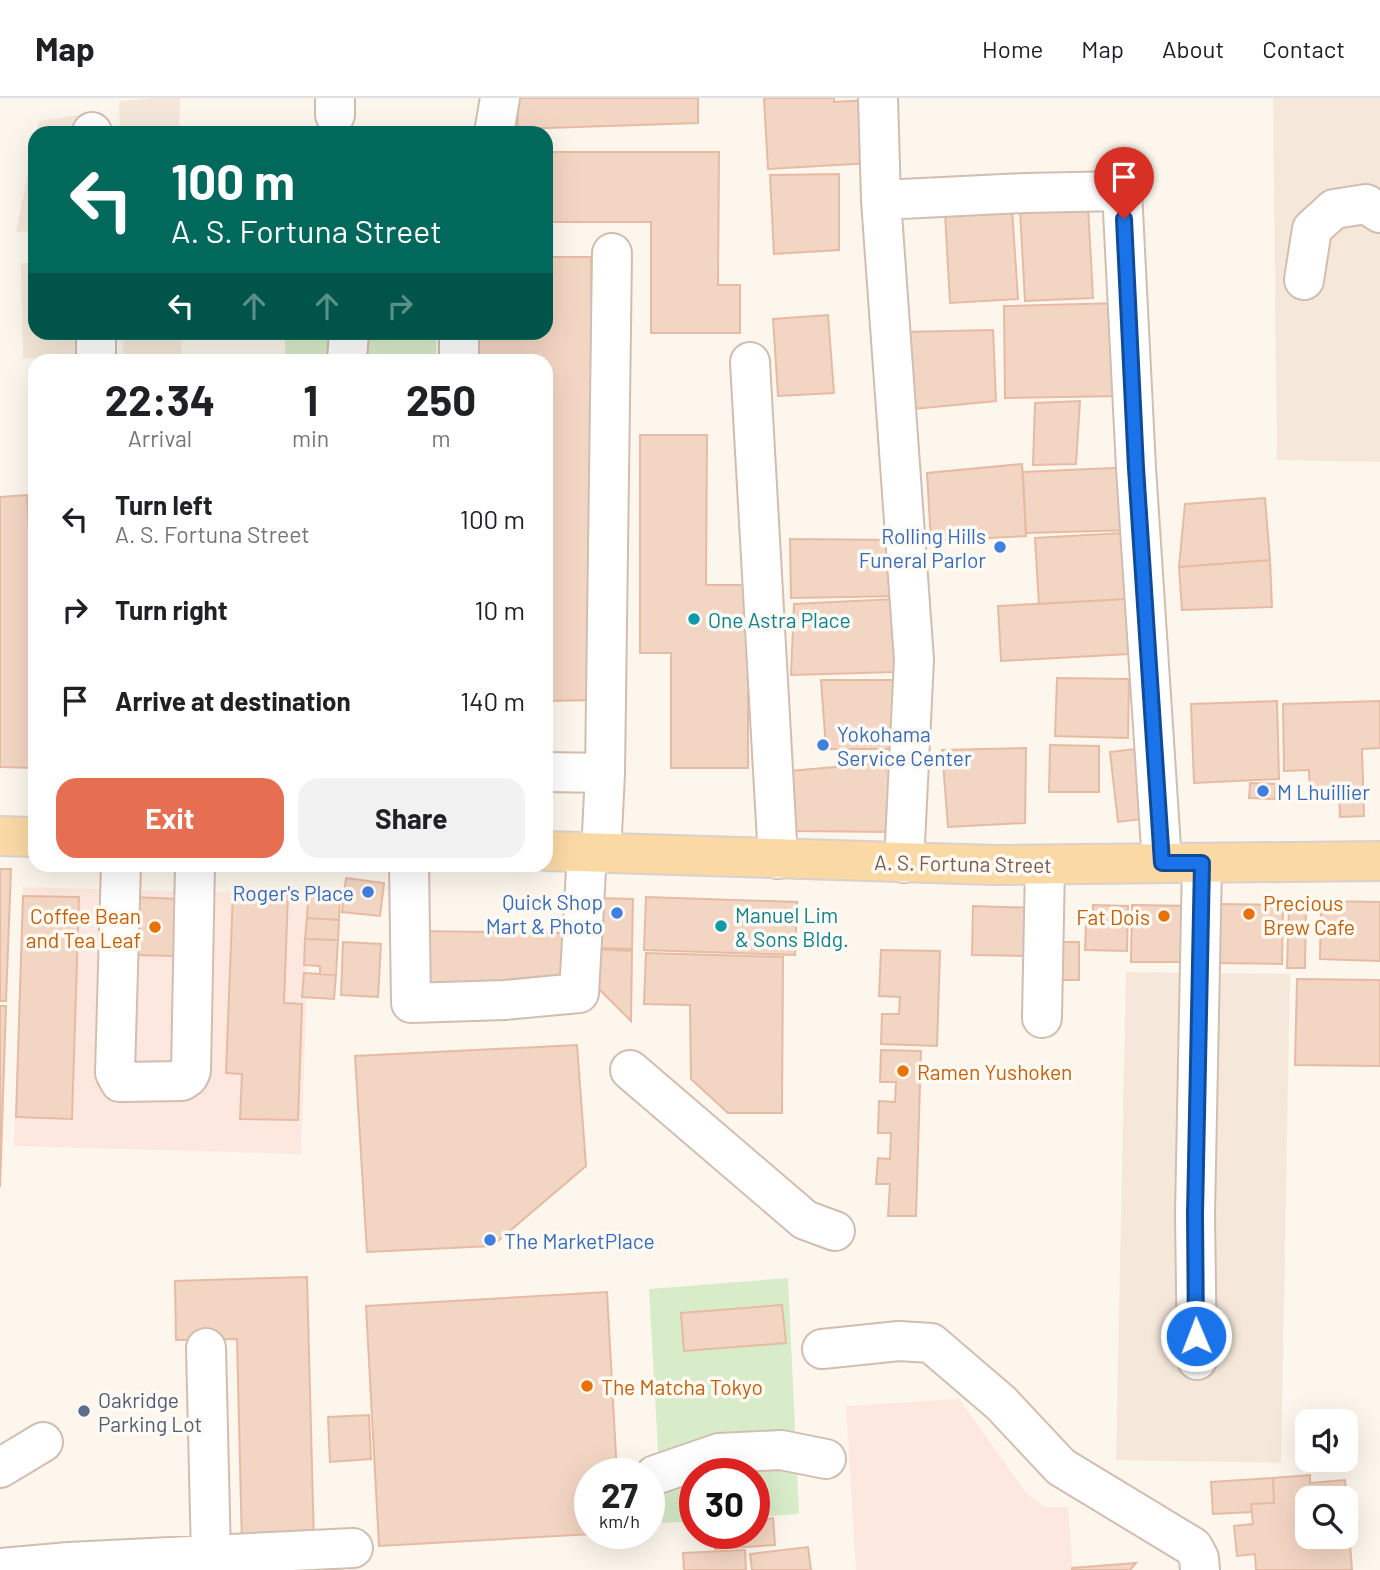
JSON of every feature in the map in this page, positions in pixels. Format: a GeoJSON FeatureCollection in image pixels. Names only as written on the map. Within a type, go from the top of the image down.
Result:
{"type":"FeatureCollection","features":[{"type":"Feature","properties":{"kind":"main road"},"geometry":{"type":"LineString","coordinates":[[0,836],[28,837]]}},
{"type":"Feature","properties":{"kind":"main road","name":"A. S. Fortuna Street"},"geometry":{"type":"LineString","coordinates":[[553,851],[1045,865],[1380,861]]}},
{"type":"Feature","properties":{"kind":"street"},"geometry":{"type":"LineString","coordinates":[[496,126],[500,98]]}},
{"type":"Feature","properties":{"kind":"street"},"geometry":{"type":"LineString","coordinates":[[878,98],[881,200],[914,660],[904,863]]}},
{"type":"Feature","properties":{"kind":"street"},"geometry":{"type":"LineString","coordinates":[[881,200],[1122,191],[1136,468],[1162,863]]}},
{"type":"Feature","properties":{"kind":"street"},"geometry":{"type":"LineString","coordinates":[[1304,280],[1312,229],[1334,209],[1366,204],[1380,213]]}},
{"type":"Feature","properties":{"kind":"street"},"geometry":{"type":"LineString","coordinates":[[409,872],[411,1003],[505,1000],[579,993],[605,773],[612,253]]}},
{"type":"Feature","properties":{"kind":"street"},"geometry":{"type":"LineString","coordinates":[[750,362],[778,859]]}},
{"type":"Feature","properties":{"kind":"street"},"geometry":{"type":"LineString","coordinates":[[553,772],[605,773]]}},
{"type":"Feature","properties":{"kind":"street"},"geometry":{"type":"LineString","coordinates":[[1197,1360],[1195,1214],[1202,863]]}},
{"type":"Feature","properties":{"kind":"street"},"geometry":{"type":"LineString","coordinates":[[1042,1017],[1045,865]]}},
{"type":"Feature","properties":{"kind":"street"},"geometry":{"type":"LineString","coordinates":[[121,872],[115,1073],[120,1082],[182,1081],[191,1071],[195,872]]}},
{"type":"Feature","properties":{"kind":"street"},"geometry":{"type":"LineString","coordinates":[[630,1070],[805,1220],[835,1231]]}},
{"type":"Feature","properties":{"kind":"street"},"geometry":{"type":"LineString","coordinates":[[822,1349],[899,1341],[931,1343],[1001,1403],[1061,1467],[1193,1547],[1199,1558],[1200,1570]]}},
{"type":"Feature","properties":{"kind":"street"},"geometry":{"type":"LineString","coordinates":[[206,1348],[236,1560]]}},
{"type":"Feature","properties":{"kind":"street"},"geometry":{"type":"LineString","coordinates":[[0,1468],[43,1442]]}},
{"type":"Feature","properties":{"kind":"street"},"geometry":{"type":"LineString","coordinates":[[665,1472],[719,1453],[781,1450],[826,1459]]}},
{"type":"Feature","properties":{"kind":"street"},"geometry":{"type":"LineString","coordinates":[[0,1568],[236,1560],[352,1548]]}},
{"type":"Feature","properties":{"kind":"shaded area"},"geometry":{"type":"Polygon","coordinates":[[[180,98],[179,126],[120,126],[119,101],[180,98]]]}},
{"type":"Feature","properties":{"kind":"shaded area"},"geometry":{"type":"Polygon","coordinates":[[[1273,98],[1380,98],[1380,462],[1277,460],[1273,98]]]}},
{"type":"Feature","properties":{"kind":"shaded area"},"geometry":{"type":"Polygon","coordinates":[[[86,114],[86,126],[38,126],[39,121],[86,114]]]}},
{"type":"Feature","properties":{"kind":"shaded area"},"geometry":{"type":"Polygon","coordinates":[[[28,173],[28,231],[16,232],[28,173]]]}},
{"type":"Feature","properties":{"kind":"shaded area"},"geometry":{"type":"Polygon","coordinates":[[[21,263],[28,263],[28,340],[86,340],[86,354],[28,354],[28,358],[23,358],[21,263]]]}},
{"type":"Feature","properties":{"kind":"shaded area"},"geometry":{"type":"Polygon","coordinates":[[[124,340],[181,340],[182,354],[123,354],[124,340]]]}},
{"type":"Feature","properties":{"kind":"shaded area"},"geometry":{"type":"Polygon","coordinates":[[[23,887],[310,895],[301,1154],[14,1146],[23,887]]]}},
{"type":"Feature","properties":{"kind":"shaded area"},"geometry":{"type":"Polygon","coordinates":[[[1126,972],[1290,974],[1281,1463],[1116,1460],[1126,972]]]}},
{"type":"Feature","properties":{"kind":"shaded area"},"geometry":{"type":"Polygon","coordinates":[[[959,1399],[1027,1494],[1045,1507],[1068,1507],[1073,1570],[856,1570],[846,1406],[959,1399]]]}},
{"type":"Feature","properties":{"kind":"green space"},"geometry":{"type":"Polygon","coordinates":[[[285,340],[436,340],[436,354],[285,354],[285,340]]]}},
{"type":"Feature","properties":{"kind":"green space"},"geometry":{"type":"Polygon","coordinates":[[[788,1278],[799,1514],[770,1516],[770,1458],[679,1458],[679,1522],[665,1523],[665,1458],[658,1458],[649,1289],[788,1278]]]}},
{"type":"Feature","properties":{"kind":"building"},"geometry":{"type":"Polygon","coordinates":[[[517,98],[698,98],[698,123],[553,128],[518,126],[517,98]]]}},
{"type":"Feature","properties":{"kind":"building"},"geometry":{"type":"Polygon","coordinates":[[[764,98],[834,98],[834,102],[868,100],[871,163],[768,169],[764,98]]]}},
{"type":"Feature","properties":{"kind":"building"},"geometry":{"type":"Polygon","coordinates":[[[553,152],[719,152],[718,285],[740,285],[740,333],[651,333],[651,222],[553,222],[553,152]]]}},
{"type":"Feature","properties":{"kind":"building"},"geometry":{"type":"Polygon","coordinates":[[[839,174],[839,250],[774,254],[770,175],[839,174]]]}},
{"type":"Feature","properties":{"kind":"building"},"geometry":{"type":"Polygon","coordinates":[[[1088,206],[1093,298],[1025,301],[1020,209],[1088,206]]]}},
{"type":"Feature","properties":{"kind":"building"},"geometry":{"type":"Polygon","coordinates":[[[1012,209],[1018,299],[950,303],[945,213],[1012,209]]]}},
{"type":"Feature","properties":{"kind":"building"},"geometry":{"type":"Polygon","coordinates":[[[553,257],[591,257],[598,700],[553,701],[553,354],[469,354],[468,340],[553,340],[553,257]]]}},
{"type":"Feature","properties":{"kind":"building"},"geometry":{"type":"Polygon","coordinates":[[[1121,303],[1124,396],[1005,398],[1004,306],[1121,303]]]}},
{"type":"Feature","properties":{"kind":"building"},"geometry":{"type":"Polygon","coordinates":[[[828,315],[834,393],[778,396],[773,319],[828,315]]]}},
{"type":"Feature","properties":{"kind":"building"},"geometry":{"type":"Polygon","coordinates":[[[993,330],[996,401],[903,410],[903,332],[993,330]]]}},
{"type":"Feature","properties":{"kind":"building"},"geometry":{"type":"Polygon","coordinates":[[[1080,401],[1076,464],[1033,465],[1035,403],[1080,401]]]}},
{"type":"Feature","properties":{"kind":"building","name":"One Astra Place"},"geometry":{"type":"Polygon","coordinates":[[[640,435],[707,435],[706,585],[748,585],[748,768],[671,768],[671,653],[640,653],[640,435]]]}},
{"type":"Feature","properties":{"kind":"building"},"geometry":{"type":"Polygon","coordinates":[[[1022,464],[1026,536],[931,541],[927,473],[1022,464]]]}},
{"type":"Feature","properties":{"kind":"building"},"geometry":{"type":"Polygon","coordinates":[[[1135,467],[1135,530],[1026,533],[1023,472],[1135,467]]]}},
{"type":"Feature","properties":{"kind":"building"},"geometry":{"type":"Polygon","coordinates":[[[27,495],[28,768],[0,767],[0,497],[27,495]]]}},
{"type":"Feature","properties":{"kind":"building"},"geometry":{"type":"Polygon","coordinates":[[[1265,498],[1270,560],[1179,567],[1185,504],[1265,498]]]}},
{"type":"Feature","properties":{"kind":"building"},"geometry":{"type":"Polygon","coordinates":[[[1122,533],[1126,599],[1039,604],[1035,538],[1122,533]]]}},
{"type":"Feature","properties":{"kind":"building"},"geometry":{"type":"Polygon","coordinates":[[[790,539],[900,540],[903,596],[791,598],[790,539]]]}},
{"type":"Feature","properties":{"kind":"building"},"geometry":{"type":"Polygon","coordinates":[[[1270,560],[1272,607],[1182,610],[1179,567],[1270,560]]]}},
{"type":"Feature","properties":{"kind":"building"},"geometry":{"type":"Polygon","coordinates":[[[894,599],[895,672],[791,675],[794,604],[894,599]]]}},
{"type":"Feature","properties":{"kind":"building"},"geometry":{"type":"Polygon","coordinates":[[[1126,599],[1129,654],[1001,661],[998,606],[1126,599]]]}},
{"type":"Feature","properties":{"kind":"building"},"geometry":{"type":"Polygon","coordinates":[[[1057,678],[1129,679],[1128,738],[1055,736],[1057,678]]]}},
{"type":"Feature","properties":{"kind":"building"},"geometry":{"type":"Polygon","coordinates":[[[821,680],[894,680],[894,749],[826,749],[821,680]]]}},
{"type":"Feature","properties":{"kind":"building"},"geometry":{"type":"Polygon","coordinates":[[[1277,701],[1279,779],[1194,783],[1191,704],[1277,701]]]}},
{"type":"Feature","properties":{"kind":"building"},"geometry":{"type":"Polygon","coordinates":[[[1380,701],[1380,748],[1362,749],[1364,816],[1340,817],[1339,793],[1310,794],[1309,770],[1284,771],[1283,704],[1380,701]]]}},
{"type":"Feature","properties":{"kind":"building"},"geometry":{"type":"Polygon","coordinates":[[[1050,745],[1099,746],[1099,792],[1049,792],[1050,745]]]}},
{"type":"Feature","properties":{"kind":"building"},"geometry":{"type":"Polygon","coordinates":[[[1026,748],[1025,823],[948,827],[942,750],[1026,748]]]}},
{"type":"Feature","properties":{"kind":"building"},"geometry":{"type":"Polygon","coordinates":[[[1143,748],[1151,818],[1118,822],[1110,752],[1143,748]]]}},
{"type":"Feature","properties":{"kind":"building"},"geometry":{"type":"Polygon","coordinates":[[[893,762],[892,832],[793,831],[790,771],[893,762]]]}},
{"type":"Feature","properties":{"kind":"building"},"geometry":{"type":"Polygon","coordinates":[[[1250,783],[1276,784],[1275,799],[1249,798],[1250,783]]]}},
{"type":"Feature","properties":{"kind":"building"},"geometry":{"type":"Polygon","coordinates":[[[0,869],[11,869],[6,1001],[0,1001],[0,869]]]}},
{"type":"Feature","properties":{"kind":"building"},"geometry":{"type":"Polygon","coordinates":[[[346,878],[384,883],[380,916],[342,912],[346,878]]]}},
{"type":"Feature","properties":{"kind":"building"},"geometry":{"type":"Polygon","coordinates":[[[233,892],[288,894],[284,1003],[302,1004],[298,1120],[240,1119],[242,1074],[226,1073],[233,892]]]}},
{"type":"Feature","properties":{"kind":"building"},"geometry":{"type":"Polygon","coordinates":[[[23,896],[79,897],[72,1119],[16,1117],[23,896]]]}},
{"type":"Feature","properties":{"kind":"building"},"geometry":{"type":"Polygon","coordinates":[[[308,896],[340,898],[339,920],[307,918],[308,896]]]}},
{"type":"Feature","properties":{"kind":"building","name":"Coffee Bean and Tea Leaf"},"geometry":{"type":"Polygon","coordinates":[[[133,897],[180,899],[177,956],[131,955],[133,897]]]}},
{"type":"Feature","properties":{"kind":"building","name":"Manuel Lim & Sons Bldg."},"geometry":{"type":"Polygon","coordinates":[[[646,897],[797,902],[795,955],[644,950],[646,897]]]}},
{"type":"Feature","properties":{"kind":"building"},"geometry":{"type":"Polygon","coordinates":[[[596,898],[633,899],[632,949],[595,948],[596,898]]]}},
{"type":"Feature","properties":{"kind":"building"},"geometry":{"type":"Polygon","coordinates":[[[1321,901],[1380,902],[1380,961],[1320,959],[1321,901]]]}},
{"type":"Feature","properties":{"kind":"building"},"geometry":{"type":"Polygon","coordinates":[[[1217,904],[1283,905],[1282,964],[1215,963],[1217,904]]]}},
{"type":"Feature","properties":{"kind":"building"},"geometry":{"type":"Polygon","coordinates":[[[1093,905],[1128,906],[1127,951],[1085,950],[1086,925],[1093,926],[1093,905]]]}},
{"type":"Feature","properties":{"kind":"building"},"geometry":{"type":"Polygon","coordinates":[[[1132,905],[1196,906],[1196,962],[1131,962],[1132,905]]]}},
{"type":"Feature","properties":{"kind":"building"},"geometry":{"type":"Polygon","coordinates":[[[973,906],[1038,908],[1038,956],[972,955],[973,906]]]}},
{"type":"Feature","properties":{"kind":"building"},"geometry":{"type":"Polygon","coordinates":[[[1289,907],[1306,908],[1305,968],[1287,968],[1289,907]]]}},
{"type":"Feature","properties":{"kind":"building"},"geometry":{"type":"Polygon","coordinates":[[[307,918],[339,920],[338,940],[305,939],[307,918]]]}},
{"type":"Feature","properties":{"kind":"building"},"geometry":{"type":"Polygon","coordinates":[[[414,931],[578,933],[573,988],[418,993],[414,931]]]}},
{"type":"Feature","properties":{"kind":"building"},"geometry":{"type":"Polygon","coordinates":[[[305,939],[338,940],[336,975],[320,974],[320,966],[304,965],[305,939]]]}},
{"type":"Feature","properties":{"kind":"building"},"geometry":{"type":"Polygon","coordinates":[[[343,942],[381,944],[378,997],[341,995],[343,942]]]}},
{"type":"Feature","properties":{"kind":"building"},"geometry":{"type":"Polygon","coordinates":[[[1047,942],[1079,942],[1079,980],[1047,980],[1047,942]]]}},
{"type":"Feature","properties":{"kind":"building"},"geometry":{"type":"Polygon","coordinates":[[[593,949],[632,951],[631,1021],[592,982],[593,949]]]}},
{"type":"Feature","properties":{"kind":"building"},"geometry":{"type":"Polygon","coordinates":[[[881,950],[940,951],[937,1046],[881,1044],[882,1014],[899,1014],[900,997],[879,996],[881,950]]]}},
{"type":"Feature","properties":{"kind":"building"},"geometry":{"type":"Polygon","coordinates":[[[646,953],[783,957],[782,1113],[728,1113],[691,1079],[690,1005],[644,1004],[646,953]]]}},
{"type":"Feature","properties":{"kind":"building"},"geometry":{"type":"Polygon","coordinates":[[[304,973],[336,975],[334,999],[302,997],[304,973]]]}},
{"type":"Feature","properties":{"kind":"building"},"geometry":{"type":"Polygon","coordinates":[[[1297,979],[1380,980],[1380,1066],[1295,1065],[1297,979]]]}},
{"type":"Feature","properties":{"kind":"building"},"geometry":{"type":"Polygon","coordinates":[[[0,1006],[6,1006],[0,1187],[0,1006]]]}},
{"type":"Feature","properties":{"kind":"building"},"geometry":{"type":"Polygon","coordinates":[[[577,1045],[586,1166],[492,1246],[367,1252],[355,1056],[577,1045]]]}},
{"type":"Feature","properties":{"kind":"building"},"geometry":{"type":"Polygon","coordinates":[[[881,1050],[921,1051],[916,1216],[888,1216],[890,1184],[876,1184],[878,1158],[890,1159],[891,1133],[878,1133],[879,1101],[895,1102],[896,1082],[880,1082],[881,1050]]]}},
{"type":"Feature","properties":{"kind":"building"},"geometry":{"type":"Polygon","coordinates":[[[307,1277],[314,1543],[242,1546],[237,1339],[176,1340],[175,1281],[307,1277]]]}},
{"type":"Feature","properties":{"kind":"building"},"geometry":{"type":"Polygon","coordinates":[[[607,1292],[616,1458],[574,1458],[574,1535],[379,1546],[366,1306],[607,1292]]]}},
{"type":"Feature","properties":{"kind":"building"},"geometry":{"type":"Polygon","coordinates":[[[782,1305],[786,1343],[684,1351],[681,1313],[782,1305]]]}},
{"type":"Feature","properties":{"kind":"building"},"geometry":{"type":"Polygon","coordinates":[[[369,1415],[371,1459],[330,1462],[328,1417],[369,1415]]]}},
{"type":"Feature","properties":{"kind":"building"},"geometry":{"type":"Polygon","coordinates":[[[1310,1475],[1310,1483],[1345,1480],[1345,1486],[1295,1486],[1295,1549],[1350,1549],[1352,1570],[1256,1570],[1255,1554],[1237,1556],[1234,1526],[1253,1524],[1251,1504],[1274,1503],[1273,1478],[1310,1475]]]}},
{"type":"Feature","properties":{"kind":"building"},"geometry":{"type":"Polygon","coordinates":[[[1273,1478],[1274,1503],[1251,1504],[1252,1512],[1213,1514],[1211,1482],[1273,1478]]]}},
{"type":"Feature","properties":{"kind":"building"},"geometry":{"type":"Polygon","coordinates":[[[770,1518],[773,1518],[775,1545],[770,1545],[770,1518]]]}},
{"type":"Feature","properties":{"kind":"building"},"geometry":{"type":"Polygon","coordinates":[[[808,1547],[811,1570],[752,1570],[750,1554],[808,1547]]]}},
{"type":"Feature","properties":{"kind":"building"},"geometry":{"type":"Polygon","coordinates":[[[745,1550],[746,1570],[684,1570],[683,1553],[745,1550]]]}},
{"type":"Feature","properties":{"kind":"building"},"geometry":{"type":"Polygon","coordinates":[[[1136,1563],[1130,1570],[1072,1570],[1072,1568],[1136,1563]]]}},
{"type":"Feature","properties":{"kind":"place","name":"Rolling Hills Funeral Parlor"},"geometry":{"type":"Point","coordinates":[1000,547]}},
{"type":"Feature","properties":{"kind":"place","name":"One Astra Place"},"geometry":{"type":"Point","coordinates":[694,619]}},
{"type":"Feature","properties":{"kind":"place","name":"Yokohama Service Center"},"geometry":{"type":"Point","coordinates":[823,745]}},
{"type":"Feature","properties":{"kind":"place","name":"M Lhuillier"},"geometry":{"type":"Point","coordinates":[1263,791]}},
{"type":"Feature","properties":{"kind":"place","name":"Roger's Place"},"geometry":{"type":"Point","coordinates":[368,892]}},
{"type":"Feature","properties":{"kind":"place","name":"Quick Shop Mart & Photo"},"geometry":{"type":"Point","coordinates":[617,913]}},
{"type":"Feature","properties":{"kind":"place","name":"Precious Brew Cafe"},"geometry":{"type":"Point","coordinates":[1249,914]}},
{"type":"Feature","properties":{"kind":"place","name":"Fat Dois"},"geometry":{"type":"Point","coordinates":[1164,916]}},
{"type":"Feature","properties":{"kind":"place","name":"Manuel Lim & Sons Bldg."},"geometry":{"type":"Point","coordinates":[721,926]}},
{"type":"Feature","properties":{"kind":"place","name":"Coffee Bean and Tea Leaf"},"geometry":{"type":"Point","coordinates":[155,927]}},
{"type":"Feature","properties":{"kind":"place","name":"Ramen Yushoken"},"geometry":{"type":"Point","coordinates":[903,1071]}},
{"type":"Feature","properties":{"kind":"place","name":"The MarketPlace"},"geometry":{"type":"Point","coordinates":[490,1240]}},
{"type":"Feature","properties":{"kind":"place","name":"The Matcha Tokyo"},"geometry":{"type":"Point","coordinates":[587,1386]}},
{"type":"Feature","properties":{"kind":"place","name":"Oakridge Parking Lot"},"geometry":{"type":"Point","coordinates":[84,1411]}},
{"type":"Feature","properties":{"kind":"route"},"geometry":{"type":"LineString","coordinates":[[1124,219],[1136,468],[1162,863],[1202,863],[1195,1214],[1196,1336]]}}]}
